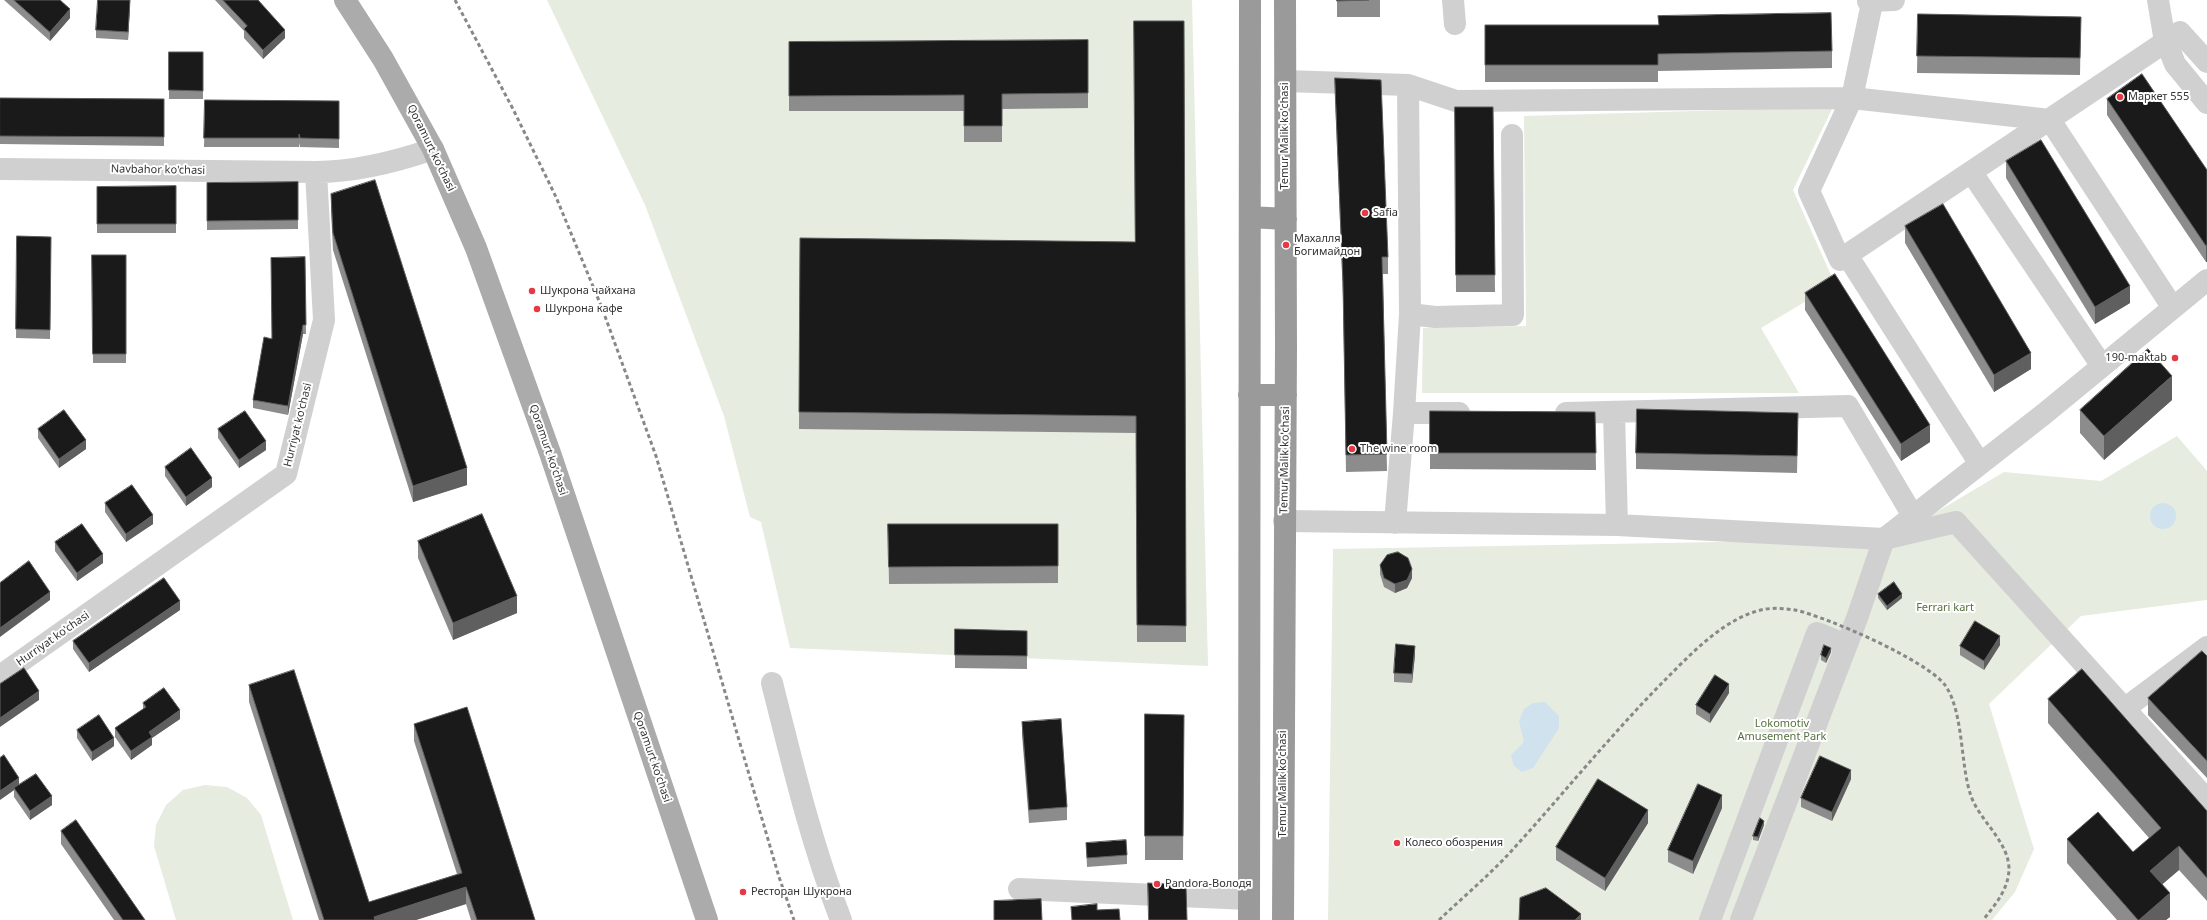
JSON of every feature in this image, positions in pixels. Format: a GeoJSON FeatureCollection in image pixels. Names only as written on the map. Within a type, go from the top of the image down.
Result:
{"type":"FeatureCollection","features":[{"type":"Feature","properties":{"kind":"highway"},"geometry":{"type":"LineString","coordinates":[[1249,910],[1250,0]]}},
{"type":"Feature","properties":{"kind":"highway","name":"Temur Malik ko'chasi"},"geometry":{"type":"LineString","coordinates":[[1283,920],[1284,521],[1286,395],[1286,0]]}},
{"type":"Feature","properties":{"kind":"highway"},"geometry":{"type":"LineString","coordinates":[[1250,217],[1286,219]]}},
{"type":"Feature","properties":{"kind":"highway"},"geometry":{"type":"LineString","coordinates":[[1250,394],[1286,395]]}},
{"type":"Feature","properties":{"kind":"main road","name":"Qoramurt koʻchasi"},"geometry":{"type":"LineString","coordinates":[[335,0],[377,64],[429,150],[542,456],[691,920]]}},
{"type":"Feature","properties":{"kind":"main road","name":"Qoramurt koʻchasi"},"geometry":{"type":"LineString","coordinates":[[345,0],[383,59],[476,248],[550,453],[707,920]]}},
{"type":"Feature","properties":{"kind":"street"},"geometry":{"type":"LineString","coordinates":[[1453,0],[1455,24]]}},
{"type":"Feature","properties":{"kind":"street"},"geometry":{"type":"LineString","coordinates":[[1894,0],[1868,1],[1871,8],[1852,98],[1808,191],[1840,260],[1972,173],[2180,32],[2207,62]]}},
{"type":"Feature","properties":{"kind":"street"},"geometry":{"type":"LineString","coordinates":[[2158,0],[2167,42],[2174,64],[2207,103]]}},
{"type":"Feature","properties":{"kind":"street"},"geometry":{"type":"LineString","coordinates":[[1285,81],[1408,85],[1456,101],[1852,98],[2050,120]]}},
{"type":"Feature","properties":{"kind":"street"},"geometry":{"type":"LineString","coordinates":[[1395,523],[1410,314],[1408,85]]}},
{"type":"Feature","properties":{"kind":"street"},"geometry":{"type":"LineString","coordinates":[[2050,120],[2173,308]]}},
{"type":"Feature","properties":{"kind":"street"},"geometry":{"type":"LineString","coordinates":[[1410,314],[1435,317],[1513,315],[1512,135]]}},
{"type":"Feature","properties":{"kind":"street"},"geometry":{"type":"LineString","coordinates":[[316,172],[333,172],[411,157],[429,150]]}},
{"type":"Feature","properties":{"kind":"street","name":"Navbahor ko'chasi"},"geometry":{"type":"LineString","coordinates":[[0,169],[316,172]]}},
{"type":"Feature","properties":{"kind":"street","name":"Hurriyat ko'chasi"},"geometry":{"type":"LineString","coordinates":[[0,676],[286,474],[324,320],[316,172]]}},
{"type":"Feature","properties":{"kind":"street"},"geometry":{"type":"LineString","coordinates":[[1972,173],[2102,366]]}},
{"type":"Feature","properties":{"kind":"street"},"geometry":{"type":"LineString","coordinates":[[1847,255],[1980,464]]}},
{"type":"Feature","properties":{"kind":"street"},"geometry":{"type":"LineString","coordinates":[[1741,920],[1846,645],[1884,539],[1980,464],[2207,280]]}},
{"type":"Feature","properties":{"kind":"street"},"geometry":{"type":"LineString","coordinates":[[1544,413],[1614,413],[1848,406],[1913,516]]}},
{"type":"Feature","properties":{"kind":"street"},"geometry":{"type":"LineString","coordinates":[[1404,413],[1482,413]]}},
{"type":"Feature","properties":{"kind":"street"},"geometry":{"type":"LineString","coordinates":[[1614,413],[1617,525]]}},
{"type":"Feature","properties":{"kind":"street"},"geometry":{"type":"LineString","coordinates":[[1284,521],[1617,525],[1884,539],[1956,522],[2207,800]]}},
{"type":"Feature","properties":{"kind":"street"},"geometry":{"type":"LineString","coordinates":[[1710,920],[1817,633],[1846,645]]}},
{"type":"Feature","properties":{"kind":"street"},"geometry":{"type":"LineString","coordinates":[[2124,709],[2207,647]]}},
{"type":"Feature","properties":{"kind":"street"},"geometry":{"type":"LineString","coordinates":[[772,683],[828,888],[841,920]]}},
{"type":"Feature","properties":{"kind":"street"},"geometry":{"type":"LineString","coordinates":[[1020,889],[1249,910]]}},
{"type":"Feature","properties":{"kind":"green space"},"geometry":{"type":"Polygon","coordinates":[[[547,0],[1192,0],[1208,666],[790,648],[761,522],[750,517],[724,416],[645,205],[547,0]]]}},
{"type":"Feature","properties":{"kind":"green space"},"geometry":{"type":"Polygon","coordinates":[[[1833,107],[1793,190],[1835,284],[1761,328],[1799,393],[1422,393],[1423,328],[1526,326],[1524,116],[1833,107]]]}},
{"type":"Feature","properties":{"kind":"green space","name":"Lokomotiv Amusement Park"},"geometry":{"type":"Polygon","coordinates":[[[2177,436],[2207,471],[2207,600],[2081,616],[1989,704],[2034,849],[2015,892],[1992,920],[1328,920],[1333,549],[1884,539],[1908,529],[2004,472],[2101,481],[2177,436]]]}},
{"type":"Feature","properties":{"kind":"green space"},"geometry":{"type":"Polygon","coordinates":[[[205,785],[227,787],[247,798],[261,815],[293,920],[176,920],[154,846],[156,825],[166,805],[183,790],[205,785]]]}},
{"type":"Feature","properties":{"kind":"water"},"geometry":{"type":"Polygon","coordinates":[[[2163,503],[2172,507],[2176,516],[2172,525],[2163,529],[2154,525],[2150,516],[2154,507],[2163,503]]]}},
{"type":"Feature","properties":{"kind":"water"},"geometry":{"type":"Polygon","coordinates":[[[1545,702],[1559,716],[1559,728],[1533,768],[1522,772],[1514,766],[1511,755],[1524,742],[1519,721],[1524,709],[1533,703],[1545,702]]]}},
{"type":"Feature","properties":{"kind":"building"},"geometry":{"type":"Polygon","coordinates":[[[14,0],[60,0],[70,9],[50,32],[14,0]]]}},
{"type":"Feature","properties":{"kind":"building"},"geometry":{"type":"Polygon","coordinates":[[[98,0],[130,0],[128,32],[96,30],[98,0]]]}},
{"type":"Feature","properties":{"kind":"building"},"geometry":{"type":"Polygon","coordinates":[[[223,0],[258,0],[285,30],[263,50],[244,29],[247,26],[223,0]]]}},
{"type":"Feature","properties":{"kind":"building"},"geometry":{"type":"Polygon","coordinates":[[[1337,0],[1369,0],[1337,1],[1337,0]]]}},
{"type":"Feature","properties":{"kind":"building"},"geometry":{"type":"Polygon","coordinates":[[[1831,13],[1832,51],[1658,54],[1658,65],[1485,65],[1485,25],[1659,25],[1658,16],[1831,13]]]}},
{"type":"Feature","properties":{"kind":"building"},"geometry":{"type":"Polygon","coordinates":[[[1918,14],[2081,17],[2080,58],[1917,56],[1918,14]]]}},
{"type":"Feature","properties":{"kind":"building"},"geometry":{"type":"Polygon","coordinates":[[[1134,21],[1184,21],[1186,626],[1137,625],[1136,416],[799,412],[800,238],[1135,242],[1134,21]]]}},
{"type":"Feature","properties":{"kind":"building"},"geometry":{"type":"Polygon","coordinates":[[[1088,40],[1088,93],[1002,94],[1002,126],[964,126],[964,95],[789,96],[789,42],[1088,40]]]}},
{"type":"Feature","properties":{"kind":"building"},"geometry":{"type":"Polygon","coordinates":[[[169,52],[203,52],[203,91],[169,90],[169,52]]]}},
{"type":"Feature","properties":{"kind":"building"},"geometry":{"type":"Polygon","coordinates":[[[2142,74],[2207,170],[2206,246],[2107,99],[2142,74]]]}},
{"type":"Feature","properties":{"kind":"building"},"geometry":{"type":"Polygon","coordinates":[[[1335,78],[1381,80],[1388,257],[1382,257],[1387,454],[1346,455],[1343,282],[1335,78]]]}},
{"type":"Feature","properties":{"kind":"building"},"geometry":{"type":"Polygon","coordinates":[[[0,98],[164,99],[164,137],[0,136],[0,98]]]}},
{"type":"Feature","properties":{"kind":"building"},"geometry":{"type":"Polygon","coordinates":[[[205,100],[339,101],[339,139],[300,138],[299,134],[299,138],[204,138],[205,100]]]}},
{"type":"Feature","properties":{"kind":"building"},"geometry":{"type":"Polygon","coordinates":[[[1455,107],[1493,107],[1495,275],[1456,275],[1455,107]]]}},
{"type":"Feature","properties":{"kind":"building"},"geometry":{"type":"Polygon","coordinates":[[[2041,140],[2130,286],[2095,307],[2006,161],[2041,140]]]}},
{"type":"Feature","properties":{"kind":"building"},"geometry":{"type":"Polygon","coordinates":[[[375,180],[467,468],[413,486],[333,233],[331,194],[375,180]]]}},
{"type":"Feature","properties":{"kind":"building"},"geometry":{"type":"Polygon","coordinates":[[[298,182],[298,220],[207,221],[207,183],[298,182]]]}},
{"type":"Feature","properties":{"kind":"building"},"geometry":{"type":"Polygon","coordinates":[[[176,186],[176,224],[97,224],[97,187],[176,186]]]}},
{"type":"Feature","properties":{"kind":"building"},"geometry":{"type":"Polygon","coordinates":[[[1943,204],[2031,353],[1994,375],[1905,226],[1943,204]]]}},
{"type":"Feature","properties":{"kind":"building"},"geometry":{"type":"Polygon","coordinates":[[[17,236],[51,237],[50,330],[16,329],[17,236]]]}},
{"type":"Feature","properties":{"kind":"building"},"geometry":{"type":"Polygon","coordinates":[[[92,255],[126,255],[126,354],[93,354],[92,255]]]}},
{"type":"Feature","properties":{"kind":"building"},"geometry":{"type":"Polygon","coordinates":[[[305,257],[306,325],[303,325],[288,406],[253,400],[264,337],[272,339],[271,258],[305,257]]]}},
{"type":"Feature","properties":{"kind":"building"},"geometry":{"type":"Polygon","coordinates":[[[1835,274],[1930,425],[1901,444],[1805,293],[1835,274]]]}},
{"type":"Feature","properties":{"kind":"building"},"geometry":{"type":"Polygon","coordinates":[[[2148,349],[2172,376],[2104,436],[2080,410],[2148,349]]]}},
{"type":"Feature","properties":{"kind":"building"},"geometry":{"type":"Polygon","coordinates":[[[1637,409],[1798,413],[1797,456],[1636,453],[1637,409]]]}},
{"type":"Feature","properties":{"kind":"building"},"geometry":{"type":"Polygon","coordinates":[[[64,410],[86,440],[59,459],[38,429],[64,410]]]}},
{"type":"Feature","properties":{"kind":"building"},"geometry":{"type":"Polygon","coordinates":[[[245,411],[266,441],[239,460],[218,429],[245,411]]]}},
{"type":"Feature","properties":{"kind":"building"},"geometry":{"type":"Polygon","coordinates":[[[1430,411],[1595,412],[1596,453],[1430,453],[1430,411]]]}},
{"type":"Feature","properties":{"kind":"building"},"geometry":{"type":"Polygon","coordinates":[[[191,448],[212,478],[186,497],[165,467],[191,448]]]}},
{"type":"Feature","properties":{"kind":"building"},"geometry":{"type":"Polygon","coordinates":[[[132,485],[153,515],[126,534],[105,503],[132,485]]]}},
{"type":"Feature","properties":{"kind":"building"},"geometry":{"type":"Polygon","coordinates":[[[482,514],[517,596],[453,623],[418,541],[482,514]]]}},
{"type":"Feature","properties":{"kind":"building"},"geometry":{"type":"Polygon","coordinates":[[[82,524],[103,554],[77,573],[55,542],[82,524]]]}},
{"type":"Feature","properties":{"kind":"building"},"geometry":{"type":"Polygon","coordinates":[[[888,524],[1058,524],[1058,566],[889,567],[888,524]]]}},
{"type":"Feature","properties":{"kind":"building"},"geometry":{"type":"Polygon","coordinates":[[[1398,552],[1408,558],[1412,569],[1407,580],[1395,584],[1384,578],[1380,565],[1387,555],[1398,552]]]}},
{"type":"Feature","properties":{"kind":"building"},"geometry":{"type":"Polygon","coordinates":[[[29,561],[50,592],[0,628],[0,583],[29,561]]]}},
{"type":"Feature","properties":{"kind":"building"},"geometry":{"type":"Polygon","coordinates":[[[164,578],[180,601],[89,663],[73,641],[164,578]]]}},
{"type":"Feature","properties":{"kind":"building"},"geometry":{"type":"Polygon","coordinates":[[[1894,582],[1902,594],[1887,606],[1878,594],[1894,582]]]}},
{"type":"Feature","properties":{"kind":"building"},"geometry":{"type":"Polygon","coordinates":[[[1975,621],[2000,636],[1984,661],[1960,646],[1975,621]]]}},
{"type":"Feature","properties":{"kind":"building"},"geometry":{"type":"Polygon","coordinates":[[[955,629],[1027,631],[1027,656],[955,655],[955,629]]]}},
{"type":"Feature","properties":{"kind":"building"},"geometry":{"type":"Polygon","coordinates":[[[1396,644],[1415,646],[1412,674],[1394,673],[1396,644]]]}},
{"type":"Feature","properties":{"kind":"building"},"geometry":{"type":"Polygon","coordinates":[[[1824,645],[1831,648],[1826,658],[1821,655],[1824,645]]]}},
{"type":"Feature","properties":{"kind":"building"},"geometry":{"type":"Polygon","coordinates":[[[2202,651],[2207,656],[2207,761],[2148,698],[2202,651]]]}},
{"type":"Feature","properties":{"kind":"building"},"geometry":{"type":"Polygon","coordinates":[[[24,668],[39,691],[0,718],[0,684],[24,668]]]}},
{"type":"Feature","properties":{"kind":"building"},"geometry":{"type":"Polygon","coordinates":[[[2082,669],[2207,811],[2207,878],[2179,846],[2150,871],[2170,893],[2139,920],[2067,839],[2098,812],[2133,852],[2161,828],[2048,699],[2082,669]]]}},
{"type":"Feature","properties":{"kind":"building"},"geometry":{"type":"Polygon","coordinates":[[[294,670],[369,902],[462,873],[414,724],[467,707],[535,920],[477,920],[466,887],[374,917],[375,920],[324,920],[249,685],[294,670]]]}},
{"type":"Feature","properties":{"kind":"building"},"geometry":{"type":"Polygon","coordinates":[[[1715,675],[1729,684],[1710,714],[1696,705],[1715,675]]]}},
{"type":"Feature","properties":{"kind":"building"},"geometry":{"type":"Polygon","coordinates":[[[164,688],[180,710],[149,732],[152,737],[131,751],[115,728],[146,707],[143,703],[164,688]]]}},
{"type":"Feature","properties":{"kind":"building"},"geometry":{"type":"Polygon","coordinates":[[[1145,714],[1184,715],[1183,836],[1145,836],[1145,714]]]}},
{"type":"Feature","properties":{"kind":"building"},"geometry":{"type":"Polygon","coordinates":[[[99,715],[114,738],[92,752],[77,730],[99,715]]]}},
{"type":"Feature","properties":{"kind":"building"},"geometry":{"type":"Polygon","coordinates":[[[1061,719],[1067,807],[1029,810],[1022,722],[1061,719]]]}},
{"type":"Feature","properties":{"kind":"building"},"geometry":{"type":"Polygon","coordinates":[[[4,755],[19,778],[0,791],[0,758],[4,755]]]}},
{"type":"Feature","properties":{"kind":"building"},"geometry":{"type":"Polygon","coordinates":[[[1820,756],[1851,770],[1832,812],[1801,798],[1820,756]]]}},
{"type":"Feature","properties":{"kind":"building"},"geometry":{"type":"Polygon","coordinates":[[[36,774],[52,796],[30,811],[14,788],[36,774]]]}},
{"type":"Feature","properties":{"kind":"building"},"geometry":{"type":"Polygon","coordinates":[[[1598,779],[1648,810],[1605,878],[1556,847],[1598,779]]]}},
{"type":"Feature","properties":{"kind":"building"},"geometry":{"type":"Polygon","coordinates":[[[1698,784],[1722,795],[1693,861],[1668,850],[1698,784]]]}},
{"type":"Feature","properties":{"kind":"building"},"geometry":{"type":"Polygon","coordinates":[[[1760,818],[1764,821],[1758,837],[1753,836],[1760,818]]]}},
{"type":"Feature","properties":{"kind":"building"},"geometry":{"type":"Polygon","coordinates":[[[76,820],[145,920],[123,920],[61,831],[76,820]]]}},
{"type":"Feature","properties":{"kind":"building"},"geometry":{"type":"Polygon","coordinates":[[[1126,840],[1127,855],[1087,858],[1086,843],[1126,840]]]}},
{"type":"Feature","properties":{"kind":"building"},"geometry":{"type":"Polygon","coordinates":[[[1148,883],[1186,885],[1187,920],[1149,920],[1148,883]]]}},
{"type":"Feature","properties":{"kind":"building"},"geometry":{"type":"Polygon","coordinates":[[[1546,888],[1581,914],[1575,920],[1519,920],[1520,898],[1546,888]]]}},
{"type":"Feature","properties":{"kind":"building"},"geometry":{"type":"Polygon","coordinates":[[[1041,899],[1042,920],[994,920],[994,901],[1041,899]]]}},
{"type":"Feature","properties":{"kind":"building"},"geometry":{"type":"Polygon","coordinates":[[[1097,904],[1097,910],[1119,909],[1120,920],[1072,920],[1071,907],[1097,904]]]}},
{"type":"Feature","properties":{"kind":"railway"},"geometry":{"type":"LineString","coordinates":[[455,0],[513,109],[556,197],[602,308],[656,456],[779,877],[794,920]]}},
{"type":"Feature","properties":{"kind":"railway"},"geometry":{"type":"LineString","coordinates":[[1439,920],[1506,857],[1624,724],[1661,684],[1704,642],[1741,617],[1759,610],[1774,608],[1795,610],[1810,614],[1852,630],[1898,652],[1934,675],[1945,685],[1956,709],[1965,769],[1971,796],[1975,805],[2004,849],[2009,868],[2007,883],[2004,890],[1983,920]]}},
{"type":"Feature","properties":{"kind":"place","name":"Маркет 555"},"geometry":{"type":"Point","coordinates":[2120,97]}},
{"type":"Feature","properties":{"kind":"place","name":"Safia"},"geometry":{"type":"Point","coordinates":[1365,213]}},
{"type":"Feature","properties":{"kind":"place","name":"Махалля Богимайдон"},"geometry":{"type":"Point","coordinates":[1286,245]}},
{"type":"Feature","properties":{"kind":"place","name":"Шукрона чайхана"},"geometry":{"type":"Point","coordinates":[532,291]}},
{"type":"Feature","properties":{"kind":"place","name":"Шукрона кафе"},"geometry":{"type":"Point","coordinates":[537,309]}},
{"type":"Feature","properties":{"kind":"place","name":"190-maktab"},"geometry":{"type":"Point","coordinates":[2175,358]}},
{"type":"Feature","properties":{"kind":"place","name":"The wine room"},"geometry":{"type":"Point","coordinates":[1352,449]}},
{"type":"Feature","properties":{"kind":"place","name":"Колесо обозрения"},"geometry":{"type":"Point","coordinates":[1397,843]}},
{"type":"Feature","properties":{"kind":"place","name":"Pandora-Володя"},"geometry":{"type":"Point","coordinates":[1157,884]}},
{"type":"Feature","properties":{"kind":"place","name":"Ресторан Шукрона"},"geometry":{"type":"Point","coordinates":[743,892]}},
{"type":"Feature","properties":{"kind":"park label","name":"Ferrari kart"},"geometry":{"type":"Point","coordinates":[1945,608]}}]}
